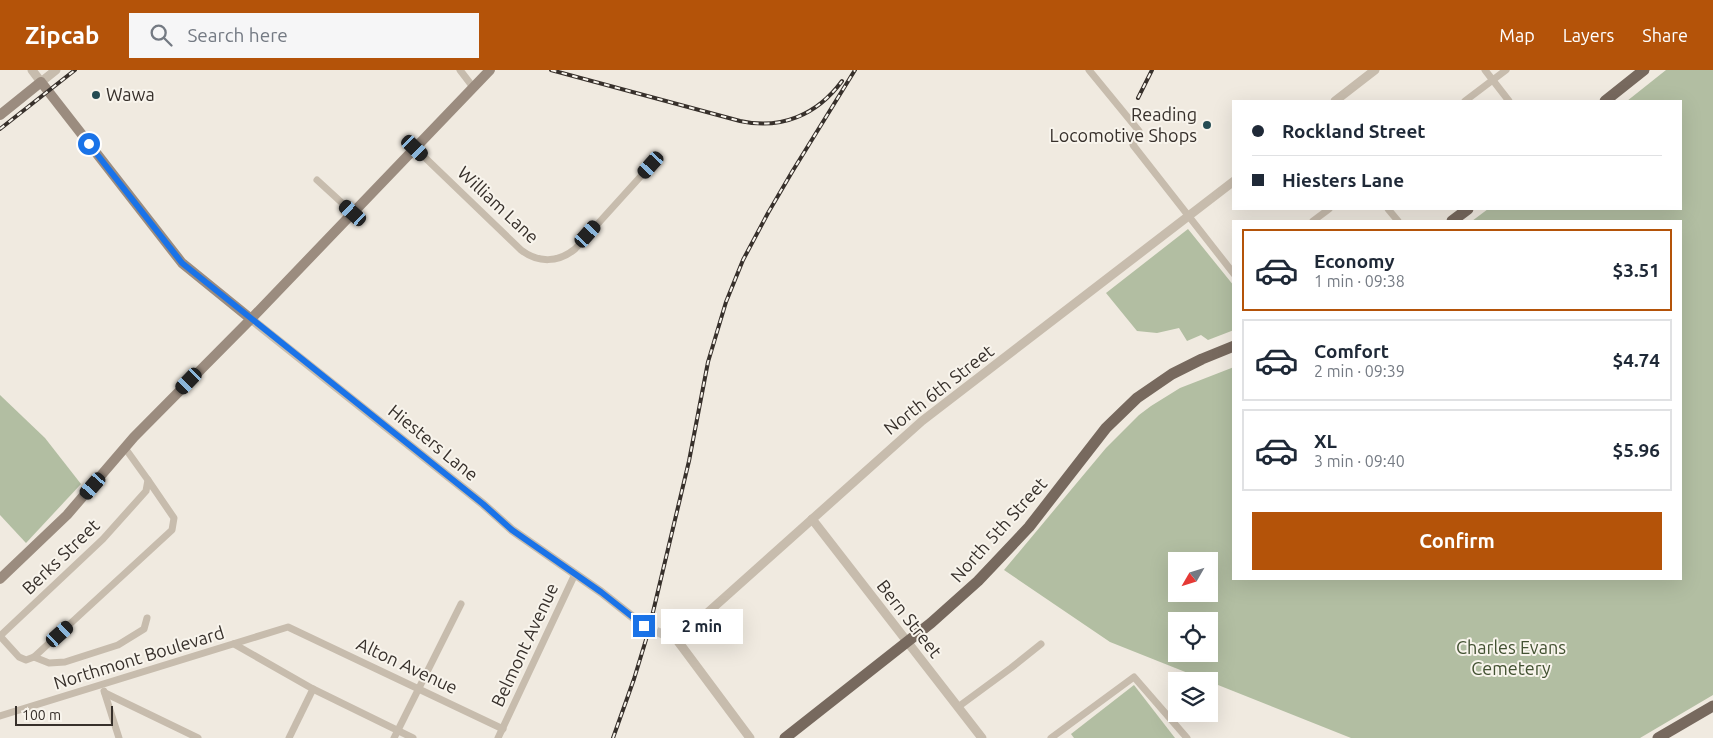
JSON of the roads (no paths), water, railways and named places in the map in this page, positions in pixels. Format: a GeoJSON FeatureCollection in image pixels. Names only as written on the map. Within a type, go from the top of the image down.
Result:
{"type":"FeatureCollection","features":[{"type":"Feature","properties":{"kind":"main road"},"geometry":{"type":"LineString","coordinates":[[0,579],[67,515],[134,437],[251,319],[490,70]]}},
{"type":"Feature","properties":{"kind":"main road"},"geometry":{"type":"LineString","coordinates":[[1606,100],[1644,70]]}},
{"type":"Feature","properties":{"kind":"main road"},"geometry":{"type":"LineString","coordinates":[[0,115],[42,82],[182,263],[251,319]]}},
{"type":"Feature","properties":{"kind":"main road"},"geometry":{"type":"LineString","coordinates":[[1453,220],[1467,210]]}},
{"type":"Feature","properties":{"kind":"main road","name":"North 5th Street"},"geometry":{"type":"LineString","coordinates":[[785,738],[954,603],[1008,551],[1052,500],[1098,438],[1122,412],[1147,390],[1172,374],[1232,347]]}},
{"type":"Feature","properties":{"kind":"main road"},"geometry":{"type":"LineString","coordinates":[[1658,738],[1713,706]]}},
{"type":"Feature","properties":{"kind":"street"},"geometry":{"type":"LineString","coordinates":[[32,70],[42,82],[56,70]]}},
{"type":"Feature","properties":{"kind":"street"},"geometry":{"type":"LineString","coordinates":[[460,70],[473,87]]}},
{"type":"Feature","properties":{"kind":"street"},"geometry":{"type":"LineString","coordinates":[[1090,70],[1139,131],[1133,145],[1232,271]]}},
{"type":"Feature","properties":{"kind":"street"},"geometry":{"type":"LineString","coordinates":[[1336,100],[1375,70]]}},
{"type":"Feature","properties":{"kind":"street"},"geometry":{"type":"LineString","coordinates":[[1485,70],[1509,100]]}},
{"type":"Feature","properties":{"kind":"street"},"geometry":{"type":"LineString","coordinates":[[1467,100],[1506,70]]}},
{"type":"Feature","properties":{"kind":"street","name":"William Lane"},"geometry":{"type":"LineString","coordinates":[[415,148],[521,250],[527,255],[545,261],[564,256],[574,249],[651,165]]}},
{"type":"Feature","properties":{"kind":"street"},"geometry":{"type":"LineString","coordinates":[[317,180],[353,213]]}},
{"type":"Feature","properties":{"kind":"street","name":"North 6th Street"},"geometry":{"type":"LineString","coordinates":[[750,738],[677,640],[922,421],[1232,182]]}},
{"type":"Feature","properties":{"kind":"street"},"geometry":{"type":"LineString","coordinates":[[1314,220],[1328,210]]}},
{"type":"Feature","properties":{"kind":"street"},"geometry":{"type":"LineString","coordinates":[[1389,210],[1397,220]]}},
{"type":"Feature","properties":{"kind":"street","name":"Hiesters Lane"},"geometry":{"type":"LineString","coordinates":[[251,319],[483,504],[512,530],[644,626]]}},
{"type":"Feature","properties":{"kind":"street"},"geometry":{"type":"LineString","coordinates":[[0,636],[19,657],[26,660],[34,657],[172,530],[174,518],[125,448]]}},
{"type":"Feature","properties":{"kind":"street","name":"Berks Street"},"geometry":{"type":"LineString","coordinates":[[0,636],[103,539],[146,491],[148,480]]}},
{"type":"Feature","properties":{"kind":"street","name":"Bern Street"},"geometry":{"type":"LineString","coordinates":[[812,519],[982,738]]}},
{"type":"Feature","properties":{"kind":"street","name":"Belmont Avenue"},"geometry":{"type":"LineString","coordinates":[[503,728],[574,574]]}},
{"type":"Feature","properties":{"kind":"street"},"geometry":{"type":"LineString","coordinates":[[394,738],[461,604]]}},
{"type":"Feature","properties":{"kind":"street"},"geometry":{"type":"LineString","coordinates":[[34,657],[49,663],[64,662],[118,645],[144,628],[146,618]]}},
{"type":"Feature","properties":{"kind":"street","name":"Alton Avenue"},"geometry":{"type":"LineString","coordinates":[[288,628],[503,728]]}},
{"type":"Feature","properties":{"kind":"street","name":"Northmont Boulevard"},"geometry":{"type":"LineString","coordinates":[[0,716],[288,628]]}},
{"type":"Feature","properties":{"kind":"street"},"geometry":{"type":"LineString","coordinates":[[234,644],[312,689],[413,738]]}},
{"type":"Feature","properties":{"kind":"street"},"geometry":{"type":"LineString","coordinates":[[958,707],[1041,644]]}},
{"type":"Feature","properties":{"kind":"street"},"geometry":{"type":"LineString","coordinates":[[1050,738],[1134,677],[1186,738]]}},
{"type":"Feature","properties":{"kind":"street"},"geometry":{"type":"LineString","coordinates":[[102,686],[119,738]]}},
{"type":"Feature","properties":{"kind":"street"},"geometry":{"type":"LineString","coordinates":[[289,738],[312,689]]}},
{"type":"Feature","properties":{"kind":"street"},"geometry":{"type":"LineString","coordinates":[[105,693],[198,738]]}},
{"type":"Feature","properties":{"kind":"street"},"geometry":{"type":"LineString","coordinates":[[498,738],[503,728]]}},
{"type":"Feature","properties":{"kind":"tunnel"},"geometry":{"type":"LineString","coordinates":[[644,626],[677,640]]}},
{"type":"Feature","properties":{"kind":"railway"},"geometry":{"type":"LineString","coordinates":[[0,129],[75,70]]}},
{"type":"Feature","properties":{"kind":"railway"},"geometry":{"type":"LineString","coordinates":[[551,70],[740,121],[755,123],[784,121],[810,111],[832,93],[842,81]]}},
{"type":"Feature","properties":{"kind":"railway"},"geometry":{"type":"LineString","coordinates":[[613,738],[648,633],[689,461],[708,362],[726,302],[743,260],[768,213],[855,70]]}},
{"type":"Feature","properties":{"kind":"railway"},"geometry":{"type":"LineString","coordinates":[[1138,98],[1152,70]]}},
{"type":"Feature","properties":{"kind":"place","name":"Wawa"},"geometry":{"type":"Point","coordinates":[96,95]}},
{"type":"Feature","properties":{"kind":"place","name":"Reading Locomotive Shops"},"geometry":{"type":"Point","coordinates":[1207,125]}},
{"type":"Feature","properties":{"kind":"park label","name":"Charles Evans Cemetery"},"geometry":{"type":"Point","coordinates":[1511,658]}}]}
